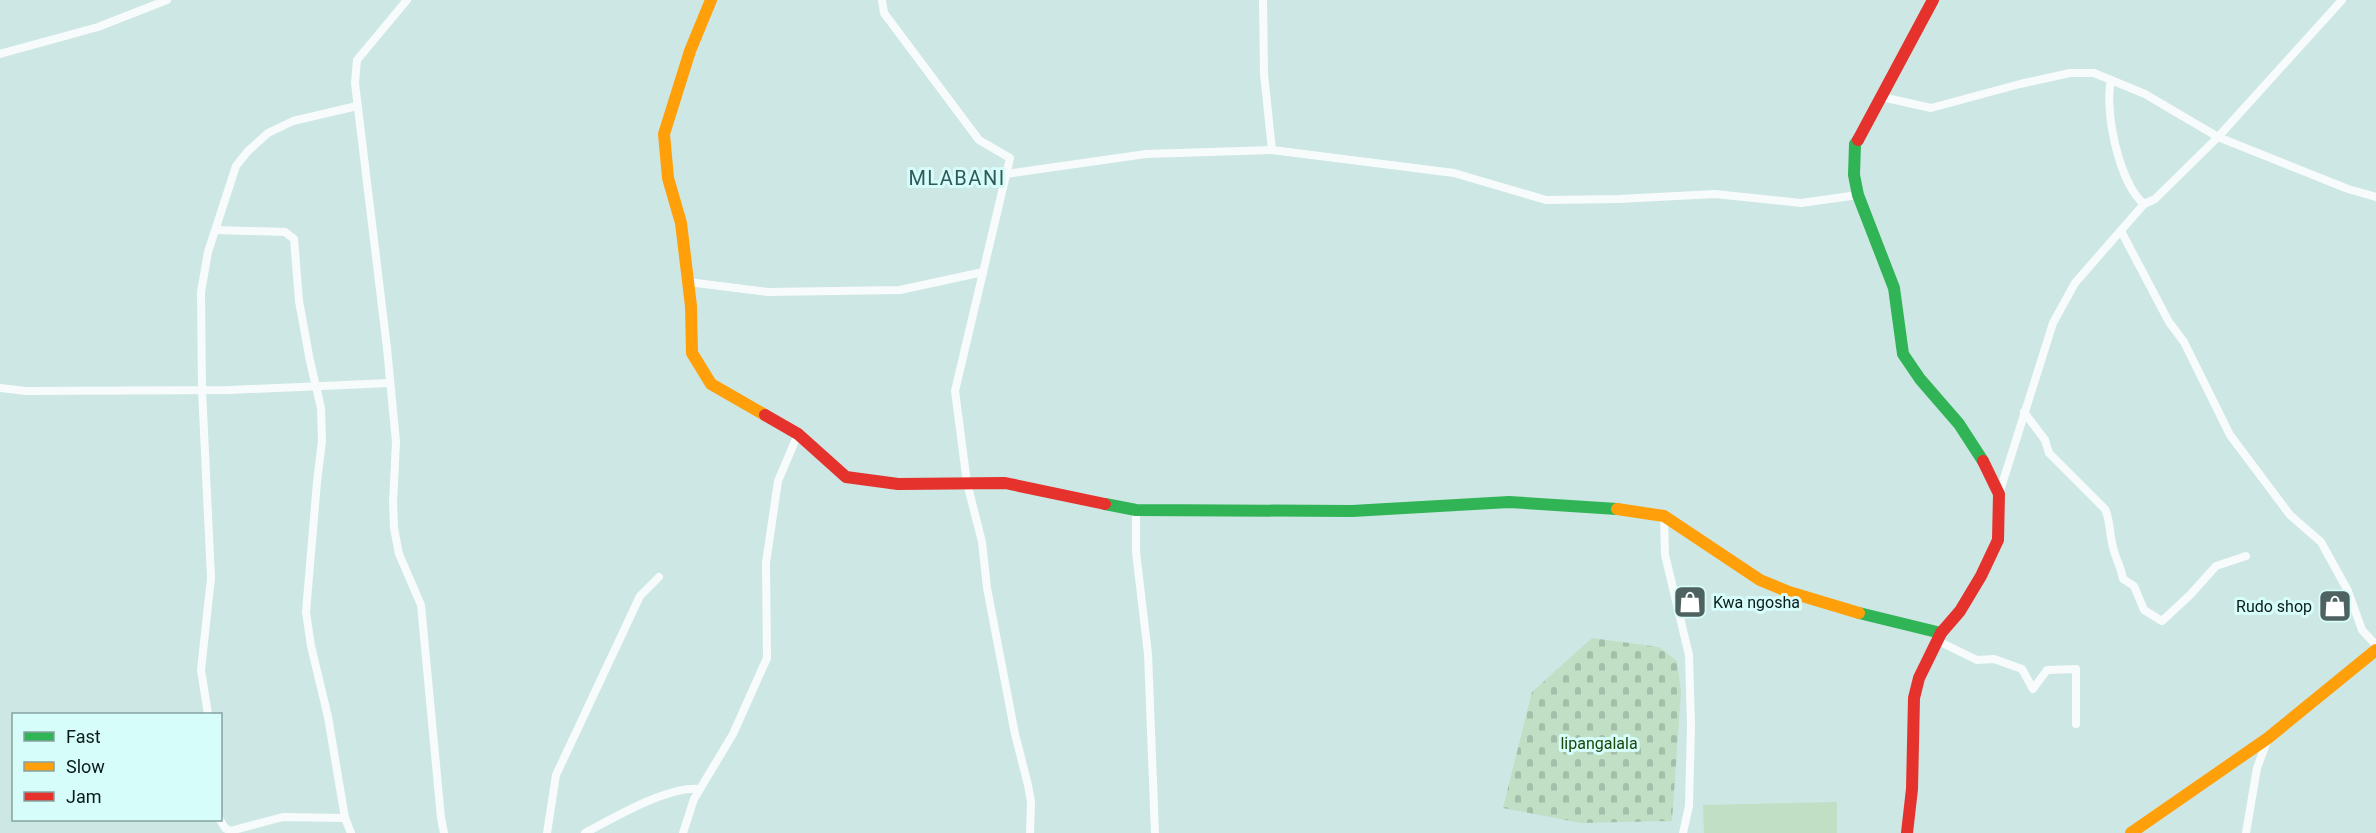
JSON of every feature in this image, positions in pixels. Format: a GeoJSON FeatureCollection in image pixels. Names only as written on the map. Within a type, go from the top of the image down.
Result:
{"type":"FeatureCollection","features":[{"type":"Feature","properties":{"kind":"street"},"geometry":{"type":"LineString","coordinates":[[0,54],[98,27],[167,0]]}},
{"type":"Feature","properties":{"kind":"street"},"geometry":{"type":"LineString","coordinates":[[406,0],[357,60],[355,83],[396,442],[394,528],[399,554],[421,606],[444,833]]}},
{"type":"Feature","properties":{"kind":"street"},"geometry":{"type":"LineString","coordinates":[[711,0],[690,51],[664,134],[668,178],[681,223],[691,306],[692,353],[711,384],[798,434],[846,477],[898,484],[1005,483],[1136,510],[1352,511],[1509,502],[1633,510],[1664,516],[1760,580],[1827,605],[1940,637],[1977,660],[1994,659],[2022,669],[2032,689],[2047,670],[2076,669],[2076,724]]}},
{"type":"Feature","properties":{"kind":"street"},"geometry":{"type":"LineString","coordinates":[[882,0],[884,13],[979,140],[1010,158],[955,391],[967,483],[982,542],[987,588],[1015,734],[1031,802],[1030,833]]}},
{"type":"Feature","properties":{"kind":"street"},"geometry":{"type":"LineString","coordinates":[[1263,0],[1264,74],[1272,150]]}},
{"type":"Feature","properties":{"kind":"street"},"geometry":{"type":"LineString","coordinates":[[1933,0],[1855,144],[1854,176],[1858,195],[1894,288],[1903,354],[1920,379],[1959,424],[1978,451],[1999,494]]}},
{"type":"Feature","properties":{"kind":"street"},"geometry":{"type":"LineString","coordinates":[[1907,833],[1912,789],[1914,698],[1919,678],[1940,637],[1976,585],[1998,540],[1999,494],[2058,313],[2074,283],[2144,204],[2155,199],[2218,136],[2342,0]]}},
{"type":"Feature","properties":{"kind":"street"},"geometry":{"type":"LineString","coordinates":[[1882,97],[1931,108],[2070,73],[2094,73],[2145,94],[2218,136],[2348,189],[2376,197]]}},
{"type":"Feature","properties":{"kind":"street"},"geometry":{"type":"LineString","coordinates":[[2111,80],[2108,112],[2114,139],[2137,198],[2144,204]]}},
{"type":"Feature","properties":{"kind":"street"},"geometry":{"type":"LineString","coordinates":[[208,713],[201,670],[211,578],[202,390],[201,292],[208,252],[237,166],[248,151],[268,133],[293,121],[357,106]]}},
{"type":"Feature","properties":{"kind":"street"},"geometry":{"type":"LineString","coordinates":[[1006,174],[1146,154],[1272,150],[1454,173],[1546,200],[1715,194],[1801,203],[1858,195]]}},
{"type":"Feature","properties":{"kind":"street"},"geometry":{"type":"LineString","coordinates":[[216,230],[285,232],[294,239],[299,301],[321,408],[322,441],[316,482],[306,612],[311,646],[328,717],[345,818],[351,833]]}},
{"type":"Feature","properties":{"kind":"street"},"geometry":{"type":"LineString","coordinates":[[2121,231],[2169,322],[2184,342],[2230,435],[2290,515],[2321,542],[2348,591],[2362,630],[2376,645]]}},
{"type":"Feature","properties":{"kind":"street"},"geometry":{"type":"LineString","coordinates":[[688,282],[768,292],[900,290],[983,272]]}},
{"type":"Feature","properties":{"kind":"street"},"geometry":{"type":"LineString","coordinates":[[0,388],[26,391],[202,390],[390,384]]}},
{"type":"Feature","properties":{"kind":"street"},"geometry":{"type":"LineString","coordinates":[[2024,412],[2046,440],[2049,453],[2105,509],[2110,519],[2113,548],[2120,562],[2123,579],[2134,586],[2144,610],[2162,621],[2216,566],[2246,556]]}},
{"type":"Feature","properties":{"kind":"street"},"geometry":{"type":"LineString","coordinates":[[683,833],[694,799],[733,734],[767,658],[766,563],[778,481],[798,434]]}},
{"type":"Feature","properties":{"kind":"street"},"geometry":{"type":"LineString","coordinates":[[1136,510],[1136,552],[1148,654],[1155,833]]}},
{"type":"Feature","properties":{"kind":"street"},"geometry":{"type":"LineString","coordinates":[[1664,516],[1665,555],[1689,655],[1691,726],[1689,806],[1683,833]]}},
{"type":"Feature","properties":{"kind":"street"},"geometry":{"type":"LineString","coordinates":[[548,833],[556,775],[640,596],[659,577]]}},
{"type":"Feature","properties":{"kind":"street"},"geometry":{"type":"LineString","coordinates":[[2131,833],[2268,738],[2376,650]]}},
{"type":"Feature","properties":{"kind":"street"},"geometry":{"type":"LineString","coordinates":[[2246,833],[2257,768],[2268,738]]}},
{"type":"Feature","properties":{"kind":"street"},"geometry":{"type":"LineString","coordinates":[[585,833],[634,807],[688,788],[700,789]]}},
{"type":"Feature","properties":{"kind":"street"},"geometry":{"type":"LineString","coordinates":[[221,821],[230,831],[283,817],[345,818]]}},
{"type":"Feature","properties":{"kind":"green space","name":"lipangalala"},"geometry":{"type":"Polygon","coordinates":[[[1592,638],[1659,647],[1677,661],[1681,692],[1672,821],[1581,823],[1503,808],[1532,692],[1592,638]]]}},
{"type":"Feature","properties":{"kind":"green space"},"geometry":{"type":"Polygon","coordinates":[[[1837,802],[1837,833],[1704,833],[1703,805],[1837,802]]]}},
{"type":"Feature","properties":{"kind":"traffic: fast"},"geometry":{"type":"LineString","coordinates":[[1858,140],[1855,144],[1854,175],[1858,195],[1894,288],[1903,354],[1920,379],[1959,424],[1983,461]]}},
{"type":"Feature","properties":{"kind":"traffic: fast"},"geometry":{"type":"LineString","coordinates":[[1105,504],[1136,510],[1352,511],[1509,502],[1617,509]]}},
{"type":"Feature","properties":{"kind":"traffic: fast"},"geometry":{"type":"LineString","coordinates":[[1859,613],[1941,633]]}},
{"type":"Feature","properties":{"kind":"traffic: slow"},"geometry":{"type":"LineString","coordinates":[[711,0],[690,51],[664,134],[668,178],[681,223],[691,306],[692,353],[711,384],[765,415]]}},
{"type":"Feature","properties":{"kind":"traffic: slow"},"geometry":{"type":"LineString","coordinates":[[1617,509],[1664,516],[1760,580],[1789,592],[1859,613]]}},
{"type":"Feature","properties":{"kind":"traffic: slow"},"geometry":{"type":"LineString","coordinates":[[2131,833],[2268,738],[2376,650]]}},
{"type":"Feature","properties":{"kind":"traffic: jam"},"geometry":{"type":"LineString","coordinates":[[1858,140],[1933,0]]}},
{"type":"Feature","properties":{"kind":"traffic: jam"},"geometry":{"type":"LineString","coordinates":[[765,415],[798,434],[846,477],[898,484],[1005,483],[1105,504]]}},
{"type":"Feature","properties":{"kind":"traffic: jam"},"geometry":{"type":"LineString","coordinates":[[1907,833],[1912,789],[1914,698],[1919,678],[1941,633],[1960,611],[1981,576],[1998,540],[1999,494],[1983,461]]}},
{"type":"Feature","properties":{"kind":"place","name":"Kwa ngosha"},"geometry":{"type":"Point","coordinates":[1690,602]}},
{"type":"Feature","properties":{"kind":"place","name":"Rudo shop"},"geometry":{"type":"Point","coordinates":[2335,606]}},
{"type":"Feature","properties":{"kind":"district","name":"MLABANI"},"geometry":{"type":"Point","coordinates":[957,178]}}]}
